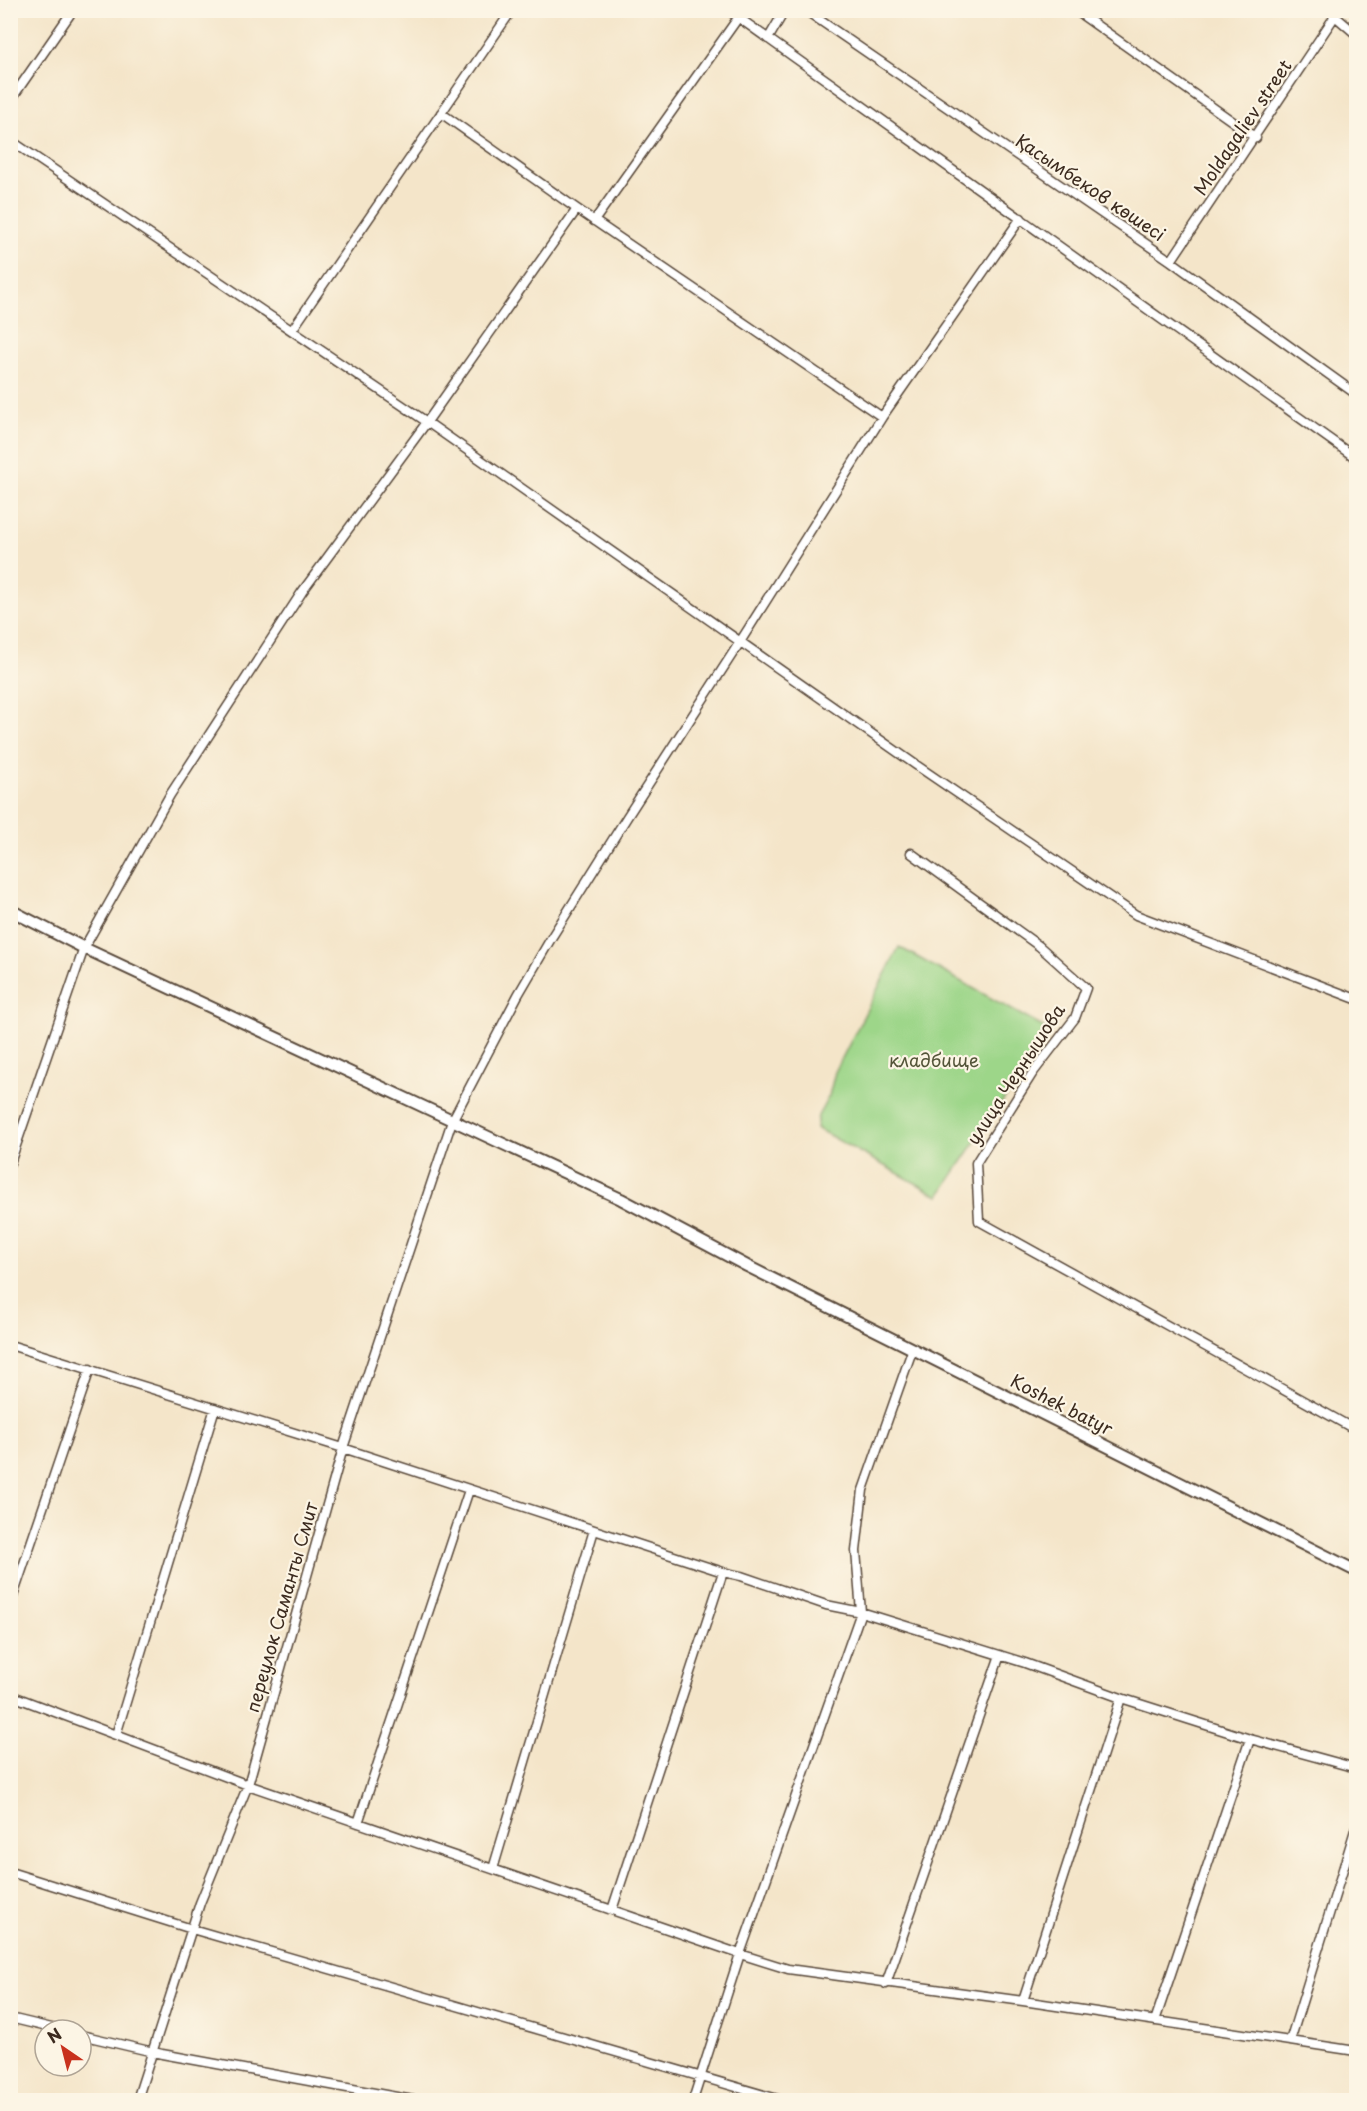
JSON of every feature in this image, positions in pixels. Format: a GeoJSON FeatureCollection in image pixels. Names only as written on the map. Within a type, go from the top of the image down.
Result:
{"type":"FeatureCollection","features":[{"type":"Feature","properties":{"kind":"street"},"geometry":{"type":"LineString","coordinates":[[10,100],[73,10]]}},
{"type":"Feature","properties":{"kind":"street"},"geometry":{"type":"LineString","coordinates":[[292,330],[512,10]]}},
{"type":"Feature","properties":{"kind":"street"},"geometry":{"type":"LineString","coordinates":[[728,10],[1356,458]]}},
{"type":"Feature","properties":{"kind":"street"},"geometry":{"type":"LineString","coordinates":[[768,39],[785,10]]}},
{"type":"Feature","properties":{"kind":"street","name":"Қасымбеков көшесі"},"geometry":{"type":"LineString","coordinates":[[805,10],[1171,261],[1356,394]]}},
{"type":"Feature","properties":{"kind":"street"},"geometry":{"type":"LineString","coordinates":[[1075,10],[1256,138]]}},
{"type":"Feature","properties":{"kind":"street"},"geometry":{"type":"LineString","coordinates":[[1334,12],[1356,34]]}},
{"type":"Feature","properties":{"kind":"street","name":"Moldagaliev street"},"geometry":{"type":"LineString","coordinates":[[1171,261],[1256,138],[1334,12]]}},
{"type":"Feature","properties":{"kind":"street"},"geometry":{"type":"LineString","coordinates":[[594,221],[738,18]]}},
{"type":"Feature","properties":{"kind":"street"},"geometry":{"type":"LineString","coordinates":[[441,113],[594,221],[882,417]]}},
{"type":"Feature","properties":{"kind":"street"},"geometry":{"type":"LineString","coordinates":[[10,140],[427,422],[916,765],[1136,915],[1356,999]]}},
{"type":"Feature","properties":{"kind":"street"},"geometry":{"type":"LineString","coordinates":[[10,1163],[84,948],[170,795],[302,592],[427,422],[577,209]]}},
{"type":"Feature","properties":{"kind":"street","name":"переулок Саманты Смит"},"geometry":{"type":"LineString","coordinates":[[137,2100],[200,1903],[248,1785],[343,1448],[452,1121],[518,995],[553,935],[664,758],[882,417],[1021,218]]}},
{"type":"Feature","properties":{"kind":"street","name":"улица Чернышова"},"geometry":{"type":"LineString","coordinates":[[911,853],[1038,946],[1086,988],[1075,1018],[1032,1074],[976,1164],[979,1221],[1356,1430]]}},
{"type":"Feature","properties":{"kind":"street","name":"Koshek batyr"},"geometry":{"type":"LineString","coordinates":[[10,910],[84,948],[621,1199],[1356,1571]]}},
{"type":"Feature","properties":{"kind":"street"},"geometry":{"type":"LineString","coordinates":[[10,1344],[343,1448],[826,1605],[861,1612],[1000,1655],[1121,1698],[1250,1739],[1356,1768]]}},
{"type":"Feature","properties":{"kind":"street"},"geometry":{"type":"LineString","coordinates":[[693,2100],[740,1954],[861,1612],[856,1551],[863,1490],[913,1348]]}},
{"type":"Feature","properties":{"kind":"street"},"geometry":{"type":"LineString","coordinates":[[10,1605],[90,1370]]}},
{"type":"Feature","properties":{"kind":"street"},"geometry":{"type":"LineString","coordinates":[[116,1735],[215,1408]]}},
{"type":"Feature","properties":{"kind":"street"},"geometry":{"type":"LineString","coordinates":[[358,1823],[469,1490]]}},
{"type":"Feature","properties":{"kind":"street"},"geometry":{"type":"LineString","coordinates":[[493,1869],[594,1530]]}},
{"type":"Feature","properties":{"kind":"street"},"geometry":{"type":"LineString","coordinates":[[612,1910],[723,1572]]}},
{"type":"Feature","properties":{"kind":"street"},"geometry":{"type":"LineString","coordinates":[[886,1984],[1000,1655]]}},
{"type":"Feature","properties":{"kind":"street"},"geometry":{"type":"LineString","coordinates":[[10,1695],[248,1785],[788,1969],[1023,2001],[1356,2051]]}},
{"type":"Feature","properties":{"kind":"street"},"geometry":{"type":"LineString","coordinates":[[1023,2001],[1121,1698]]}},
{"type":"Feature","properties":{"kind":"street"},"geometry":{"type":"LineString","coordinates":[[1155,2021],[1250,1739]]}},
{"type":"Feature","properties":{"kind":"street"},"geometry":{"type":"LineString","coordinates":[[1290,2041],[1356,1827]]}},
{"type":"Feature","properties":{"kind":"street"},"geometry":{"type":"LineString","coordinates":[[10,1872],[192,1929],[781,2100]]}},
{"type":"Feature","properties":{"kind":"street"},"geometry":{"type":"LineString","coordinates":[[10,2018],[33,2024]]}},
{"type":"Feature","properties":{"kind":"street"},"geometry":{"type":"LineString","coordinates":[[93,2038],[154,2052],[412,2100]]}},
{"type":"Feature","properties":{"kind":"green space","name":"кладбище"},"geometry":{"type":"Polygon","coordinates":[[[899,947],[1050,1031],[939,1196],[816,1128],[818,1116],[829,1096],[835,1072],[899,947]]]}}]}
